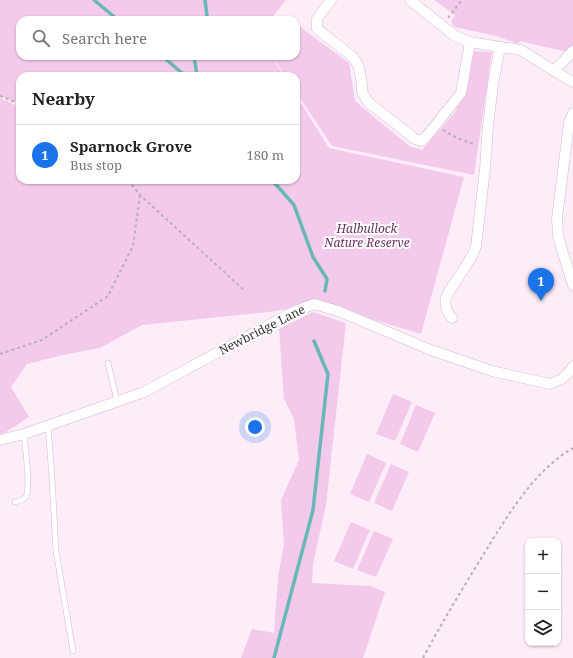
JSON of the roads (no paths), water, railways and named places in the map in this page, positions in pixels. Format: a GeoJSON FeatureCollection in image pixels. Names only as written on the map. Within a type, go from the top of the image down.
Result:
{"type":"FeatureCollection","features":[{"type":"Feature","properties":{"kind":"street"},"geometry":{"type":"LineString","coordinates":[[331,0],[317,19],[317,29],[354,58],[359,67],[362,92],[368,102],[414,139],[421,141],[426,137],[461,93],[470,42]]}},
{"type":"Feature","properties":{"kind":"street"},"geometry":{"type":"LineString","coordinates":[[410,0],[455,36],[470,42],[521,50],[573,82]]}},
{"type":"Feature","properties":{"kind":"street"},"geometry":{"type":"LineString","coordinates":[[452,318],[448,314],[446,298],[473,254],[476,246],[486,169],[486,148],[493,84],[500,47]]}},
{"type":"Feature","properties":{"kind":"street"},"geometry":{"type":"LineString","coordinates":[[554,71],[573,51]]}},
{"type":"Feature","properties":{"kind":"street"},"geometry":{"type":"LineString","coordinates":[[573,113],[569,123],[557,218],[558,236],[573,285]]}},
{"type":"Feature","properties":{"kind":"street","name":"Newbridge Lane"},"geometry":{"type":"LineString","coordinates":[[0,440],[24,434],[144,392],[293,312],[314,304],[338,311],[431,350],[492,371],[550,384],[562,379],[573,366]]}},
{"type":"Feature","properties":{"kind":"lane"},"geometry":{"type":"LineString","coordinates":[[108,363],[117,401]]}},
{"type":"Feature","properties":{"kind":"lane"},"geometry":{"type":"LineString","coordinates":[[48,425],[56,551],[73,651]]}},
{"type":"Feature","properties":{"kind":"lane"},"geometry":{"type":"LineString","coordinates":[[15,502],[24,498],[28,492],[24,434]]}},
{"type":"Feature","properties":{"kind":"waterway"},"geometry":{"type":"LineString","coordinates":[[94,0],[113,16]]}},
{"type":"Feature","properties":{"kind":"waterway"},"geometry":{"type":"LineString","coordinates":[[205,0],[207,16]]}},
{"type":"Feature","properties":{"kind":"waterway"},"geometry":{"type":"LineString","coordinates":[[167,60],[181,72]]}},
{"type":"Feature","properties":{"kind":"waterway"},"geometry":{"type":"LineString","coordinates":[[195,60],[196,72]]}},
{"type":"Feature","properties":{"kind":"waterway"},"geometry":{"type":"LineString","coordinates":[[276,184],[294,205],[313,257],[327,279],[325,291]]}},
{"type":"Feature","properties":{"kind":"waterway"},"geometry":{"type":"LineString","coordinates":[[274,658],[313,510],[328,374],[314,341]]}},
{"type":"Feature","properties":{"kind":"place","name":"Sparnock Grove"},"geometry":{"type":"Point","coordinates":[541,301]}},
{"type":"Feature","properties":{"kind":"park label","name":"Halbullock Nature Reserve"},"geometry":{"type":"Point","coordinates":[367,236]}}]}
